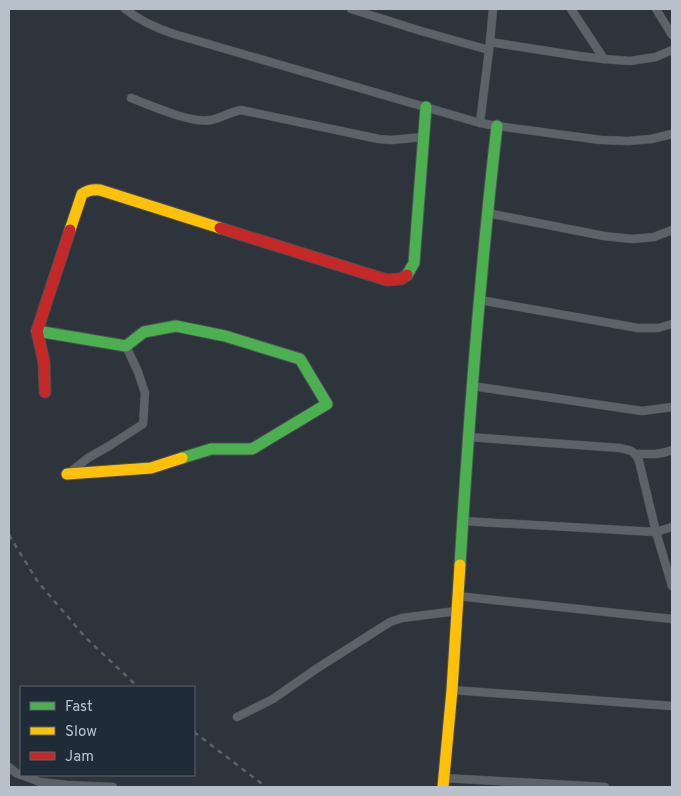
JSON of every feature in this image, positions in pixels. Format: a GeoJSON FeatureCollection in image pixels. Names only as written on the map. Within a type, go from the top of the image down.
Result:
{"type":"FeatureCollection","features":[{"type":"Feature","properties":{"kind":"street"},"geometry":{"type":"LineString","coordinates":[[351,9],[421,31],[490,46],[604,60],[630,61],[656,57],[672,50]]}},
{"type":"Feature","properties":{"kind":"street"},"geometry":{"type":"LineString","coordinates":[[480,123],[494,9]]}},
{"type":"Feature","properties":{"kind":"street"},"geometry":{"type":"LineString","coordinates":[[571,9],[604,60]]}},
{"type":"Feature","properties":{"kind":"street"},"geometry":{"type":"LineString","coordinates":[[656,9],[672,35]]}},
{"type":"Feature","properties":{"kind":"street"},"geometry":{"type":"LineString","coordinates":[[129,10],[142,21],[174,34],[480,123],[601,140],[628,141],[651,139],[672,134]]}},
{"type":"Feature","properties":{"kind":"street"},"geometry":{"type":"LineString","coordinates":[[131,98],[199,121],[210,120],[241,110],[379,139],[424,138]]}},
{"type":"Feature","properties":{"kind":"street"},"geometry":{"type":"LineString","coordinates":[[45,392],[44,362],[38,331],[82,194],[86,190],[100,190],[387,280],[399,280],[411,272],[414,264],[426,107]]}},
{"type":"Feature","properties":{"kind":"street"},"geometry":{"type":"LineString","coordinates":[[497,126],[487,213],[472,386],[452,690],[443,782],[604,787]]}},
{"type":"Feature","properties":{"kind":"street"},"geometry":{"type":"LineString","coordinates":[[487,213],[604,236],[632,239],[654,237],[672,230]]}},
{"type":"Feature","properties":{"kind":"street"},"geometry":{"type":"LineString","coordinates":[[480,300],[638,328],[658,328],[672,324]]}},
{"type":"Feature","properties":{"kind":"street"},"geometry":{"type":"LineString","coordinates":[[38,331],[126,346],[144,332],[176,326],[225,336],[300,359],[327,404],[252,448],[211,449],[151,468],[67,474]]}},
{"type":"Feature","properties":{"kind":"street"},"geometry":{"type":"LineString","coordinates":[[67,474],[88,458],[143,424],[145,393],[126,346]]}},
{"type":"Feature","properties":{"kind":"street"},"geometry":{"type":"LineString","coordinates":[[472,386],[642,411],[672,407]]}},
{"type":"Feature","properties":{"kind":"street"},"geometry":{"type":"LineString","coordinates":[[468,437],[620,448],[636,454],[665,453],[672,450]]}},
{"type":"Feature","properties":{"kind":"street"},"geometry":{"type":"LineString","coordinates":[[636,454],[672,586]]}},
{"type":"Feature","properties":{"kind":"street"},"geometry":{"type":"LineString","coordinates":[[462,521],[656,532],[672,527]]}},
{"type":"Feature","properties":{"kind":"street"},"geometry":{"type":"LineString","coordinates":[[457,596],[672,619]]}},
{"type":"Feature","properties":{"kind":"street"},"geometry":{"type":"LineString","coordinates":[[237,717],[273,699],[390,622],[402,618],[457,611]]}},
{"type":"Feature","properties":{"kind":"street"},"geometry":{"type":"LineString","coordinates":[[452,690],[672,706]]}},
{"type":"Feature","properties":{"kind":"street"},"geometry":{"type":"LineString","coordinates":[[9,767],[20,774]]}},
{"type":"Feature","properties":{"kind":"street"},"geometry":{"type":"LineString","coordinates":[[25,776],[40,782],[113,787]]}},
{"type":"Feature","properties":{"kind":"railway"},"geometry":{"type":"LineString","coordinates":[[9,535],[38,582],[86,638],[137,686]]}},
{"type":"Feature","properties":{"kind":"railway"},"geometry":{"type":"LineString","coordinates":[[195,733],[266,787]]}},
{"type":"Feature","properties":{"kind":"traffic: fast"},"geometry":{"type":"LineString","coordinates":[[407,275],[414,263],[426,107]]}},
{"type":"Feature","properties":{"kind":"traffic: fast"},"geometry":{"type":"LineString","coordinates":[[460,565],[485,236],[497,126]]}},
{"type":"Feature","properties":{"kind":"traffic: fast"},"geometry":{"type":"LineString","coordinates":[[37,331],[126,346],[144,332],[176,326],[225,336],[300,359],[327,404],[252,449],[211,449],[182,458]]}},
{"type":"Feature","properties":{"kind":"traffic: slow"},"geometry":{"type":"LineString","coordinates":[[70,230],[82,194],[95,190],[220,228]]}},
{"type":"Feature","properties":{"kind":"traffic: slow"},"geometry":{"type":"LineString","coordinates":[[67,474],[151,468],[182,458]]}},
{"type":"Feature","properties":{"kind":"traffic: slow"},"geometry":{"type":"LineString","coordinates":[[443,787],[452,690],[460,565]]}},
{"type":"Feature","properties":{"kind":"traffic: jam"},"geometry":{"type":"LineString","coordinates":[[220,228],[387,280],[401,279],[407,275]]}},
{"type":"Feature","properties":{"kind":"traffic: jam"},"geometry":{"type":"LineString","coordinates":[[45,392],[44,362],[37,331],[70,230]]}}]}
